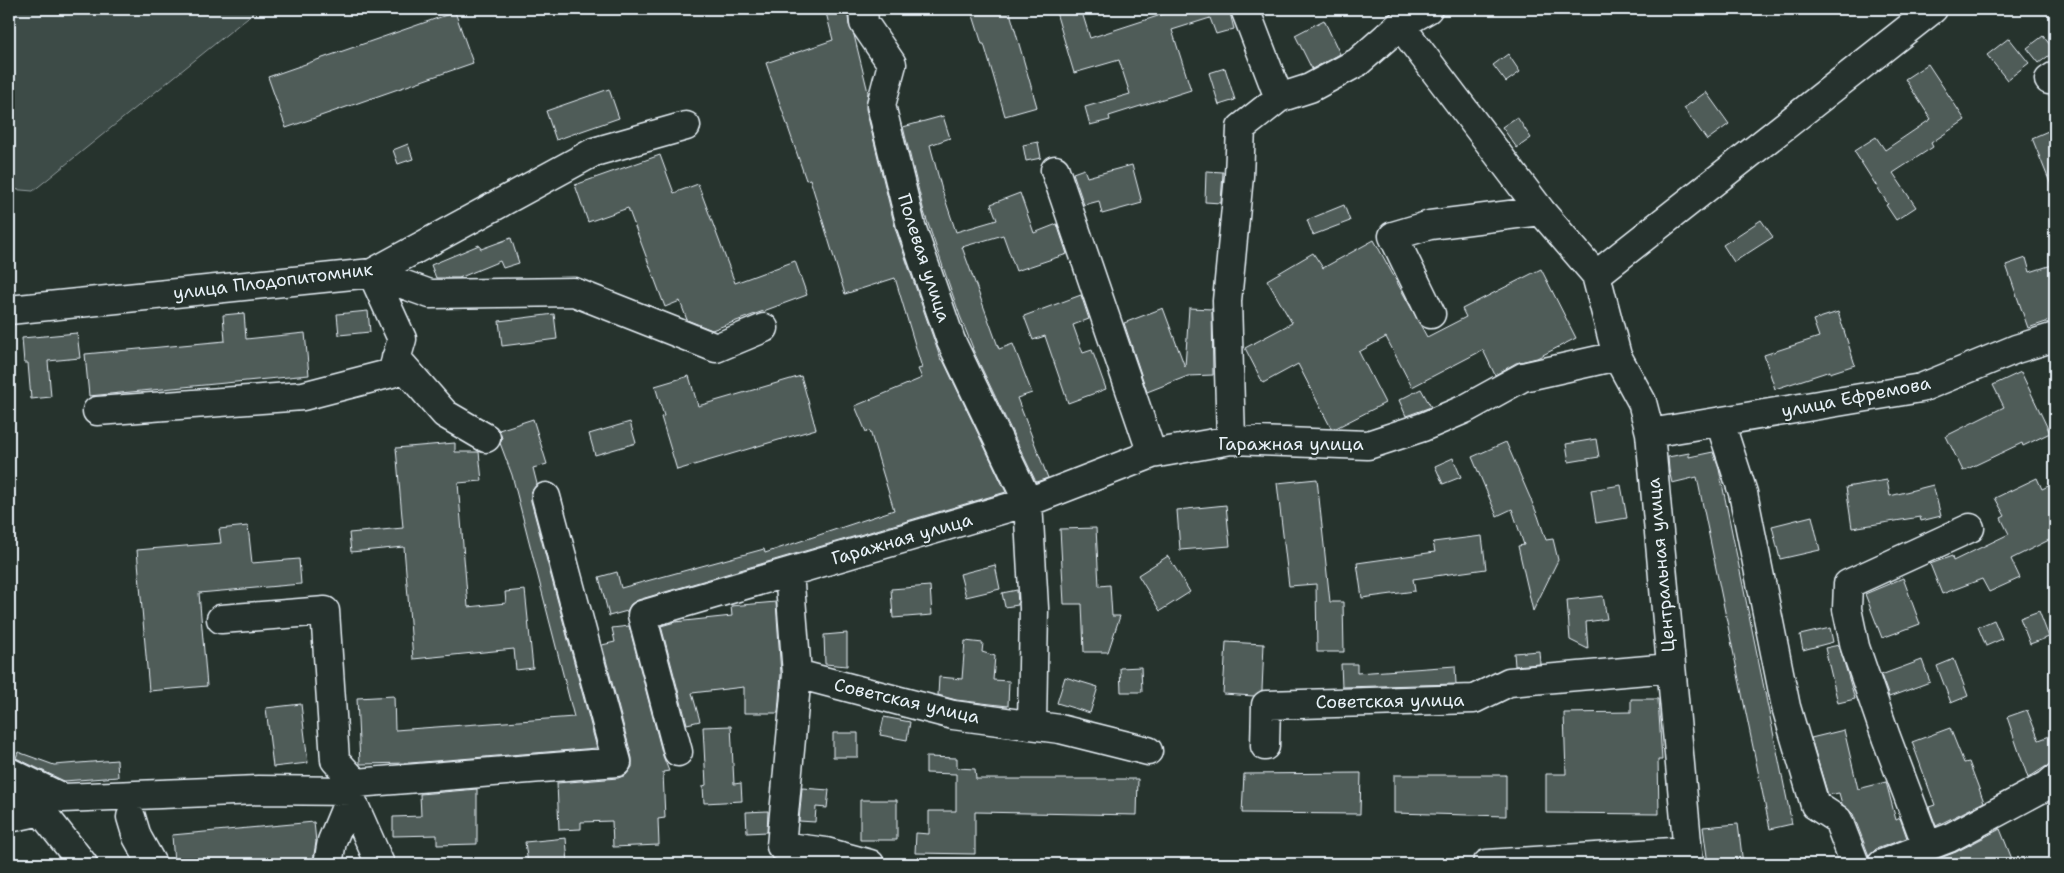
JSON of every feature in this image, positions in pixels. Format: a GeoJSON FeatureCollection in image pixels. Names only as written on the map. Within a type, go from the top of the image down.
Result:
{"type":"FeatureCollection","features":[{"type":"Feature","properties":{"kind":"street","name":"Полевая улица"},"geometry":{"type":"LineString","coordinates":[[863,9],[864,23],[892,64],[881,105],[911,226],[951,341],[1028,502]]}},
{"type":"Feature","properties":{"kind":"street"},"geometry":{"type":"LineString","coordinates":[[1245,9],[1279,98]]}},
{"type":"Feature","properties":{"kind":"street"},"geometry":{"type":"LineString","coordinates":[[1231,440],[1227,301],[1239,176],[1240,128],[1279,98],[1310,88],[1358,62],[1400,25],[1428,9]]}},
{"type":"Feature","properties":{"kind":"street"},"geometry":{"type":"LineString","coordinates":[[1400,25],[1541,211],[1596,275],[1933,9]]}},
{"type":"Feature","properties":{"kind":"street","name":"улица Плодопитомник"},"geometry":{"type":"LineString","coordinates":[[9,310],[372,273],[594,152],[686,126]]}},
{"type":"Feature","properties":{"kind":"street"},"geometry":{"type":"LineString","coordinates":[[1055,170],[1152,454]]}},
{"type":"Feature","properties":{"kind":"street"},"geometry":{"type":"LineString","coordinates":[[1431,314],[1393,236],[1430,225],[1541,211]]}},
{"type":"Feature","properties":{"kind":"street"},"geometry":{"type":"LineString","coordinates":[[372,273],[430,294],[574,292],[716,348],[764,328]]}},
{"type":"Feature","properties":{"kind":"street"},"geometry":{"type":"LineString","coordinates":[[96,411],[303,396],[392,373],[402,339],[372,273]]}},
{"type":"Feature","properties":{"kind":"street","name":"Центральная улица"},"geometry":{"type":"LineString","coordinates":[[1596,275],[1617,356],[1642,402],[1650,433],[1688,858]]}},
{"type":"Feature","properties":{"kind":"street","name":"улица Ефремова"},"geometry":{"type":"LineString","coordinates":[[1650,433],[1921,388],[2016,349],[2055,337]]}},
{"type":"Feature","properties":{"kind":"street","name":"Гаражная улица"},"geometry":{"type":"LineString","coordinates":[[678,752],[642,615],[1028,502],[1152,454],[1231,440],[1368,445],[1423,427],[1464,410],[1524,377],[1617,356]]}},
{"type":"Feature","properties":{"kind":"street"},"geometry":{"type":"LineString","coordinates":[[396,358],[445,414],[486,438]]}},
{"type":"Feature","properties":{"kind":"street"},"geometry":{"type":"LineString","coordinates":[[1720,422],[1743,493],[1786,707],[1816,805],[1838,820],[1855,864]]}},
{"type":"Feature","properties":{"kind":"street"},"geometry":{"type":"LineString","coordinates":[[9,772],[63,798],[258,790],[353,790],[617,762],[546,497]]}},
{"type":"Feature","properties":{"kind":"street"},"geometry":{"type":"LineString","coordinates":[[1028,502],[1034,608],[1032,725]]}},
{"type":"Feature","properties":{"kind":"street"},"geometry":{"type":"LineString","coordinates":[[1926,846],[1855,647],[1847,609],[1848,584],[1970,528]]}},
{"type":"Feature","properties":{"kind":"street"},"geometry":{"type":"LineString","coordinates":[[789,572],[797,674],[781,846],[826,852],[870,864]]}},
{"type":"Feature","properties":{"kind":"street"},"geometry":{"type":"LineString","coordinates":[[221,619],[325,611],[335,760],[353,790],[380,864]]}},
{"type":"Feature","properties":{"kind":"street","name":"Советская улица"},"geometry":{"type":"LineString","coordinates":[[1266,746],[1266,704],[1474,699],[1509,682],[1670,668]]}},
{"type":"Feature","properties":{"kind":"street","name":"Советская улица"},"geometry":{"type":"LineString","coordinates":[[797,674],[953,715],[1060,729],[1148,751]]}},
{"type":"Feature","properties":{"kind":"street"},"geometry":{"type":"LineString","coordinates":[[1882,864],[1957,833],[2048,785],[2055,779]]}},
{"type":"Feature","properties":{"kind":"street"},"geometry":{"type":"LineString","coordinates":[[328,864],[332,841],[353,790]]}},
{"type":"Feature","properties":{"kind":"street"},"geometry":{"type":"LineString","coordinates":[[9,791],[41,811],[83,864]]}},
{"type":"Feature","properties":{"kind":"street"},"geometry":{"type":"LineString","coordinates":[[9,818],[41,811]]}},
{"type":"Feature","properties":{"kind":"street"},"geometry":{"type":"LineString","coordinates":[[131,817],[137,838],[152,864]]}},
{"type":"Feature","properties":{"kind":"street"},"geometry":{"type":"LineString","coordinates":[[1487,864],[1688,858]]}},
{"type":"Feature","properties":{"kind":"shaded area"},"geometry":{"type":"Polygon","coordinates":[[[9,9],[258,9],[33,191],[9,189],[9,9]]]}},
{"type":"Feature","properties":{"kind":"building"},"geometry":{"type":"Polygon","coordinates":[[[825,9],[847,9],[849,25],[854,35],[868,92],[866,109],[896,231],[941,360],[943,360],[1006,492],[638,600],[631,604],[627,611],[609,616],[599,577],[617,572],[621,588],[764,549],[765,553],[894,510],[870,431],[866,432],[855,406],[922,378],[918,369],[922,368],[895,278],[845,294],[810,179],[806,180],[766,63],[833,40],[825,9]]]}},
{"type":"Feature","properties":{"kind":"building"},"geometry":{"type":"Polygon","coordinates":[[[971,9],[1009,9],[1037,107],[1005,116],[984,44],[982,44],[971,9]]]}},
{"type":"Feature","properties":{"kind":"building"},"geometry":{"type":"Polygon","coordinates":[[[1055,9],[1081,9],[1090,38],[1164,14],[1163,9],[1229,9],[1234,29],[1216,34],[1210,18],[1172,30],[1191,90],[1109,116],[1110,120],[1090,125],[1085,107],[1130,94],[1119,60],[1074,73],[1055,9]]]}},
{"type":"Feature","properties":{"kind":"building"},"geometry":{"type":"Polygon","coordinates":[[[455,12],[473,63],[286,128],[268,77],[455,12]]]}},
{"type":"Feature","properties":{"kind":"building"},"geometry":{"type":"Polygon","coordinates":[[[1324,20],[1340,54],[1312,69],[1295,35],[1324,20]]]}},
{"type":"Feature","properties":{"kind":"building"},"geometry":{"type":"Polygon","coordinates":[[[2043,36],[2055,51],[2039,63],[2027,48],[2043,36]]]}},
{"type":"Feature","properties":{"kind":"building"},"geometry":{"type":"Polygon","coordinates":[[[2009,38],[2029,63],[2007,80],[1987,55],[2009,38]]]}},
{"type":"Feature","properties":{"kind":"building"},"geometry":{"type":"Polygon","coordinates":[[[1508,54],[1520,72],[1506,82],[1493,65],[1508,54]]]}},
{"type":"Feature","properties":{"kind":"building"},"geometry":{"type":"Polygon","coordinates":[[[1928,64],[1965,120],[1931,143],[1933,147],[1893,173],[1916,207],[1896,220],[1854,151],[1876,137],[1885,150],[1931,119],[1905,79],[1928,64]]]}},
{"type":"Feature","properties":{"kind":"building"},"geometry":{"type":"Polygon","coordinates":[[[1225,68],[1235,100],[1219,105],[1209,73],[1225,68]]]}},
{"type":"Feature","properties":{"kind":"building"},"geometry":{"type":"Polygon","coordinates":[[[609,89],[619,118],[556,140],[546,111],[609,89]]]}},
{"type":"Feature","properties":{"kind":"building"},"geometry":{"type":"Polygon","coordinates":[[[1706,92],[1729,124],[1707,140],[1684,108],[1706,92]]]}},
{"type":"Feature","properties":{"kind":"building"},"geometry":{"type":"Polygon","coordinates":[[[943,116],[950,138],[930,145],[956,232],[997,220],[991,204],[1020,193],[1034,233],[1057,224],[1067,254],[1016,271],[1003,235],[962,247],[999,349],[1013,344],[1032,393],[1017,398],[1048,478],[1036,482],[972,348],[924,212],[903,127],[943,116]]]}},
{"type":"Feature","properties":{"kind":"building"},"geometry":{"type":"Polygon","coordinates":[[[1517,117],[1531,138],[1517,148],[1502,127],[1517,117]]]}},
{"type":"Feature","properties":{"kind":"building"},"geometry":{"type":"Polygon","coordinates":[[[2055,128],[2055,195],[2032,138],[2055,128]]]}},
{"type":"Feature","properties":{"kind":"building"},"geometry":{"type":"Polygon","coordinates":[[[1038,142],[1041,158],[1026,161],[1023,145],[1038,142]]]}},
{"type":"Feature","properties":{"kind":"building"},"geometry":{"type":"Polygon","coordinates":[[[408,144],[413,159],[398,164],[393,150],[408,144]]]}},
{"type":"Feature","properties":{"kind":"building"},"geometry":{"type":"Polygon","coordinates":[[[660,155],[674,193],[698,184],[735,283],[795,261],[807,295],[712,330],[687,320],[680,301],[665,307],[628,208],[588,222],[575,185],[660,155]]]}},
{"type":"Feature","properties":{"kind":"building"},"geometry":{"type":"Polygon","coordinates":[[[1132,165],[1142,203],[1102,214],[1099,201],[1084,205],[1073,173],[1084,169],[1087,177],[1132,165]]]}},
{"type":"Feature","properties":{"kind":"building"},"geometry":{"type":"Polygon","coordinates":[[[1206,171],[1223,172],[1221,203],[1205,202],[1206,171]]]}},
{"type":"Feature","properties":{"kind":"building"},"geometry":{"type":"Polygon","coordinates":[[[1344,205],[1350,221],[1313,235],[1307,220],[1344,205]]]}},
{"type":"Feature","properties":{"kind":"building"},"geometry":{"type":"Polygon","coordinates":[[[1761,220],[1773,237],[1734,262],[1723,245],[1761,220]]]}},
{"type":"Feature","properties":{"kind":"building"},"geometry":{"type":"Polygon","coordinates":[[[511,238],[519,263],[503,268],[500,261],[459,278],[436,278],[431,265],[479,245],[481,249],[511,238]]]}},
{"type":"Feature","properties":{"kind":"building"},"geometry":{"type":"Polygon","coordinates":[[[1374,240],[1427,337],[1466,317],[1462,309],[1541,269],[1576,338],[1537,358],[1516,363],[1495,375],[1483,350],[1412,387],[1386,337],[1359,352],[1385,403],[1336,428],[1331,428],[1298,364],[1263,383],[1245,348],[1292,323],[1267,280],[1313,253],[1323,268],[1374,240]]]}},
{"type":"Feature","properties":{"kind":"building"},"geometry":{"type":"Polygon","coordinates":[[[2026,258],[2030,272],[2055,264],[2055,319],[2028,328],[2006,265],[2026,258]]]}},
{"type":"Feature","properties":{"kind":"building"},"geometry":{"type":"Polygon","coordinates":[[[1081,295],[1089,319],[1073,325],[1083,353],[1092,350],[1106,389],[1068,403],[1045,336],[1033,340],[1024,316],[1081,295]]]}},
{"type":"Feature","properties":{"kind":"building"},"geometry":{"type":"Polygon","coordinates":[[[1163,308],[1185,367],[1189,308],[1212,309],[1213,375],[1188,376],[1147,392],[1124,323],[1163,308]]]}},
{"type":"Feature","properties":{"kind":"building"},"geometry":{"type":"Polygon","coordinates":[[[368,311],[370,332],[339,335],[337,314],[368,311]]]}},
{"type":"Feature","properties":{"kind":"building"},"geometry":{"type":"Polygon","coordinates":[[[1838,312],[1855,365],[1775,389],[1764,355],[1819,337],[1813,320],[1838,312]]]}},
{"type":"Feature","properties":{"kind":"building"},"geometry":{"type":"Polygon","coordinates":[[[244,313],[246,339],[305,333],[309,375],[89,396],[85,354],[225,341],[223,315],[244,313]]]}},
{"type":"Feature","properties":{"kind":"building"},"geometry":{"type":"Polygon","coordinates":[[[554,314],[557,339],[502,346],[499,321],[554,314]]]}},
{"type":"Feature","properties":{"kind":"building"},"geometry":{"type":"Polygon","coordinates":[[[77,333],[80,358],[48,361],[51,397],[31,399],[28,363],[24,363],[22,338],[77,333]]]}},
{"type":"Feature","properties":{"kind":"building"},"geometry":{"type":"Polygon","coordinates":[[[2021,372],[2050,433],[2023,446],[2022,443],[1963,471],[1946,436],[2004,407],[1993,385],[2021,372]]]}},
{"type":"Feature","properties":{"kind":"building"},"geometry":{"type":"Polygon","coordinates":[[[689,376],[698,406],[801,376],[816,429],[677,470],[661,417],[664,416],[655,386],[689,376]]]}},
{"type":"Feature","properties":{"kind":"building"},"geometry":{"type":"Polygon","coordinates":[[[1421,389],[1431,407],[1406,416],[1399,400],[1421,389]]]}},
{"type":"Feature","properties":{"kind":"building"},"geometry":{"type":"Polygon","coordinates":[[[533,419],[547,464],[533,468],[537,484],[531,492],[531,501],[597,748],[410,763],[360,764],[357,698],[394,696],[395,730],[574,717],[512,475],[500,443],[502,438],[499,430],[533,419]]]}},
{"type":"Feature","properties":{"kind":"building"},"geometry":{"type":"Polygon","coordinates":[[[630,422],[636,443],[595,455],[589,434],[630,422]]]}},
{"type":"Feature","properties":{"kind":"building"},"geometry":{"type":"Polygon","coordinates":[[[1596,439],[1599,457],[1569,462],[1566,444],[1596,439]]]}},
{"type":"Feature","properties":{"kind":"building"},"geometry":{"type":"Polygon","coordinates":[[[1506,442],[1538,516],[1546,540],[1553,539],[1558,560],[1533,611],[1518,546],[1524,545],[1512,509],[1497,516],[1472,457],[1506,442]]]}},
{"type":"Feature","properties":{"kind":"building"},"geometry":{"type":"Polygon","coordinates":[[[455,443],[455,452],[479,452],[482,481],[458,483],[468,607],[506,603],[505,592],[525,590],[533,668],[516,670],[514,649],[413,659],[404,547],[351,552],[349,533],[403,528],[396,448],[455,443]]]}},
{"type":"Feature","properties":{"kind":"building"},"geometry":{"type":"Polygon","coordinates":[[[1713,452],[1719,469],[1792,824],[1770,829],[1697,477],[1672,483],[1669,470],[1668,457],[1689,453],[1689,457],[1713,452]]]}},
{"type":"Feature","properties":{"kind":"building"},"geometry":{"type":"Polygon","coordinates":[[[1453,458],[1461,477],[1443,484],[1435,466],[1453,458]]]}},
{"type":"Feature","properties":{"kind":"building"},"geometry":{"type":"Polygon","coordinates":[[[2037,478],[2042,489],[2055,483],[2055,537],[2011,559],[2020,578],[1989,592],[1982,579],[1942,594],[1930,564],[1952,556],[1953,561],[2009,534],[2001,518],[2005,516],[1995,498],[2037,478]]]}},
{"type":"Feature","properties":{"kind":"building"},"geometry":{"type":"Polygon","coordinates":[[[1317,479],[1330,602],[1343,602],[1344,652],[1317,652],[1316,584],[1289,586],[1277,483],[1317,479]]]}},
{"type":"Feature","properties":{"kind":"building"},"geometry":{"type":"Polygon","coordinates":[[[1887,480],[1890,496],[1933,485],[1941,516],[1921,521],[1920,517],[1852,528],[1846,487],[1887,480]]]}},
{"type":"Feature","properties":{"kind":"building"},"geometry":{"type":"Polygon","coordinates":[[[1621,485],[1627,518],[1596,523],[1591,490],[1621,485]]]}},
{"type":"Feature","properties":{"kind":"building"},"geometry":{"type":"Polygon","coordinates":[[[1226,505],[1230,546],[1180,550],[1177,510],[1226,505]]]}},
{"type":"Feature","properties":{"kind":"building"},"geometry":{"type":"Polygon","coordinates":[[[1812,516],[1820,550],[1780,559],[1772,526],[1812,516]]]}},
{"type":"Feature","properties":{"kind":"building"},"geometry":{"type":"Polygon","coordinates":[[[248,526],[252,563],[299,559],[301,584],[199,593],[207,686],[149,691],[137,550],[221,543],[219,529],[248,526]]]}},
{"type":"Feature","properties":{"kind":"building"},"geometry":{"type":"Polygon","coordinates":[[[1096,528],[1099,586],[1110,585],[1112,616],[1120,616],[1108,652],[1084,652],[1082,604],[1064,604],[1060,529],[1096,528]]]}},
{"type":"Feature","properties":{"kind":"building"},"geometry":{"type":"Polygon","coordinates":[[[1482,536],[1486,569],[1413,579],[1415,591],[1362,598],[1357,563],[1435,552],[1433,542],[1482,536]]]}},
{"type":"Feature","properties":{"kind":"building"},"geometry":{"type":"Polygon","coordinates":[[[1168,556],[1190,592],[1160,611],[1138,575],[1168,556]]]}},
{"type":"Feature","properties":{"kind":"building"},"geometry":{"type":"Polygon","coordinates":[[[995,565],[1000,589],[966,597],[960,574],[995,565]]]}},
{"type":"Feature","properties":{"kind":"building"},"geometry":{"type":"Polygon","coordinates":[[[1903,578],[1920,624],[1882,638],[1865,594],[1903,578]]]}},
{"type":"Feature","properties":{"kind":"building"},"geometry":{"type":"Polygon","coordinates":[[[930,586],[932,615],[893,618],[891,589],[930,586]]]}},
{"type":"Feature","properties":{"kind":"building"},"geometry":{"type":"Polygon","coordinates":[[[1017,590],[1018,605],[1005,607],[1002,593],[1017,590]]]}},
{"type":"Feature","properties":{"kind":"building"},"geometry":{"type":"Polygon","coordinates":[[[1603,596],[1607,619],[1586,622],[1588,649],[1570,640],[1567,600],[1603,596]]]}},
{"type":"Feature","properties":{"kind":"building"},"geometry":{"type":"Polygon","coordinates":[[[776,602],[781,674],[778,713],[744,713],[744,687],[692,693],[700,721],[687,724],[661,626],[675,622],[732,616],[731,606],[776,602]]]}},
{"type":"Feature","properties":{"kind":"building"},"geometry":{"type":"Polygon","coordinates":[[[2039,611],[2049,637],[2030,644],[2020,618],[2039,611]]]}},
{"type":"Feature","properties":{"kind":"building"},"geometry":{"type":"Polygon","coordinates":[[[1994,620],[2002,639],[1986,646],[1978,627],[1994,620]]]}},
{"type":"Feature","properties":{"kind":"building"},"geometry":{"type":"Polygon","coordinates":[[[629,626],[663,756],[669,771],[663,772],[665,818],[658,819],[659,845],[613,847],[612,821],[581,822],[581,829],[559,830],[557,783],[618,778],[626,775],[632,767],[632,758],[602,645],[615,642],[612,628],[629,626]]]}},
{"type":"Feature","properties":{"kind":"building"},"geometry":{"type":"Polygon","coordinates":[[[1830,628],[1833,642],[1803,650],[1800,635],[1830,628]]]}},
{"type":"Feature","properties":{"kind":"building"},"geometry":{"type":"Polygon","coordinates":[[[847,633],[847,666],[825,664],[824,635],[847,633]]]}},
{"type":"Feature","properties":{"kind":"building"},"geometry":{"type":"Polygon","coordinates":[[[965,641],[983,643],[982,652],[995,656],[993,680],[1009,681],[1008,706],[956,700],[938,695],[939,677],[962,679],[965,641]]]}},
{"type":"Feature","properties":{"kind":"building"},"geometry":{"type":"Polygon","coordinates":[[[1226,642],[1264,644],[1262,690],[1254,696],[1223,694],[1226,642]]]}},
{"type":"Feature","properties":{"kind":"building"},"geometry":{"type":"Polygon","coordinates":[[[1839,645],[1855,699],[1838,703],[1825,648],[1839,645]]]}},
{"type":"Feature","properties":{"kind":"building"},"geometry":{"type":"Polygon","coordinates":[[[1539,651],[1540,664],[1515,666],[1514,653],[1539,651]]]}},
{"type":"Feature","properties":{"kind":"building"},"geometry":{"type":"Polygon","coordinates":[[[1954,659],[1968,696],[1951,703],[1937,666],[1954,659]]]}},
{"type":"Feature","properties":{"kind":"building"},"geometry":{"type":"Polygon","coordinates":[[[1922,660],[1930,682],[1889,697],[1881,675],[1922,660]]]}},
{"type":"Feature","properties":{"kind":"building"},"geometry":{"type":"Polygon","coordinates":[[[1341,664],[1357,664],[1357,673],[1455,666],[1456,684],[1342,687],[1341,664]]]}},
{"type":"Feature","properties":{"kind":"building"},"geometry":{"type":"Polygon","coordinates":[[[1141,667],[1142,692],[1121,692],[1120,668],[1141,667]]]}},
{"type":"Feature","properties":{"kind":"building"},"geometry":{"type":"Polygon","coordinates":[[[1065,677],[1098,687],[1090,713],[1057,703],[1065,677]]]}},
{"type":"Feature","properties":{"kind":"building"},"geometry":{"type":"Polygon","coordinates":[[[1631,699],[1658,699],[1662,760],[1658,760],[1659,814],[1546,813],[1546,774],[1566,774],[1564,713],[1631,712],[1631,699]]]}},
{"type":"Feature","properties":{"kind":"building"},"geometry":{"type":"Polygon","coordinates":[[[301,704],[308,763],[273,767],[266,708],[301,704]]]}},
{"type":"Feature","properties":{"kind":"building"},"geometry":{"type":"Polygon","coordinates":[[[2027,710],[2039,740],[2055,734],[2055,764],[2045,767],[2028,778],[2007,717],[2027,710]]]}},
{"type":"Feature","properties":{"kind":"building"},"geometry":{"type":"Polygon","coordinates":[[[884,717],[910,722],[907,740],[880,735],[884,717]]]}},
{"type":"Feature","properties":{"kind":"building"},"geometry":{"type":"Polygon","coordinates":[[[731,726],[734,784],[741,783],[742,801],[704,803],[703,786],[706,785],[703,727],[731,726]]]}},
{"type":"Feature","properties":{"kind":"building"},"geometry":{"type":"Polygon","coordinates":[[[1950,728],[1964,763],[1969,762],[1984,802],[1936,826],[1929,807],[1935,805],[1912,742],[1950,728]]]}},
{"type":"Feature","properties":{"kind":"building"},"geometry":{"type":"Polygon","coordinates":[[[1844,730],[1858,789],[1886,782],[1896,820],[1900,818],[1907,838],[1876,849],[1869,856],[1853,814],[1842,804],[1839,793],[1828,795],[1811,738],[1844,730]]]}},
{"type":"Feature","properties":{"kind":"building"},"geometry":{"type":"Polygon","coordinates":[[[833,733],[858,733],[858,757],[833,757],[833,733]]]}},
{"type":"Feature","properties":{"kind":"building"},"geometry":{"type":"Polygon","coordinates":[[[18,752],[54,765],[117,760],[118,777],[64,781],[16,758],[18,752]]]}},
{"type":"Feature","properties":{"kind":"building"},"geometry":{"type":"Polygon","coordinates":[[[926,757],[957,758],[957,768],[975,769],[976,779],[1138,779],[1137,815],[975,812],[975,854],[915,853],[916,833],[929,834],[929,811],[956,811],[956,774],[926,773],[926,757]]]}},
{"type":"Feature","properties":{"kind":"building"},"geometry":{"type":"Polygon","coordinates":[[[1361,773],[1360,814],[1242,813],[1244,774],[1361,773]]]}},
{"type":"Feature","properties":{"kind":"building"},"geometry":{"type":"Polygon","coordinates":[[[1394,775],[1506,775],[1506,816],[1394,813],[1394,775]]]}},
{"type":"Feature","properties":{"kind":"building"},"geometry":{"type":"Polygon","coordinates":[[[802,788],[829,790],[827,808],[816,807],[815,822],[799,821],[802,788]]]}},
{"type":"Feature","properties":{"kind":"building"},"geometry":{"type":"Polygon","coordinates":[[[477,789],[477,844],[437,845],[437,835],[393,836],[393,817],[421,816],[420,794],[477,789]]]}},
{"type":"Feature","properties":{"kind":"building"},"geometry":{"type":"Polygon","coordinates":[[[860,800],[897,800],[897,840],[860,840],[860,800]]]}},
{"type":"Feature","properties":{"kind":"building"},"geometry":{"type":"Polygon","coordinates":[[[768,811],[767,832],[747,833],[746,812],[768,811]]]}},
{"type":"Feature","properties":{"kind":"building"},"geometry":{"type":"Polygon","coordinates":[[[314,822],[316,842],[313,861],[270,864],[174,864],[172,835],[314,822]]]}},
{"type":"Feature","properties":{"kind":"building"},"geometry":{"type":"Polygon","coordinates":[[[1738,824],[1743,864],[1708,864],[1703,827],[1738,824]]]}},
{"type":"Feature","properties":{"kind":"building"},"geometry":{"type":"Polygon","coordinates":[[[2000,829],[2014,864],[1925,864],[1956,852],[2000,829]]]}},
{"type":"Feature","properties":{"kind":"building"},"geometry":{"type":"Polygon","coordinates":[[[566,838],[568,864],[528,864],[525,842],[566,838]]]}}]}
